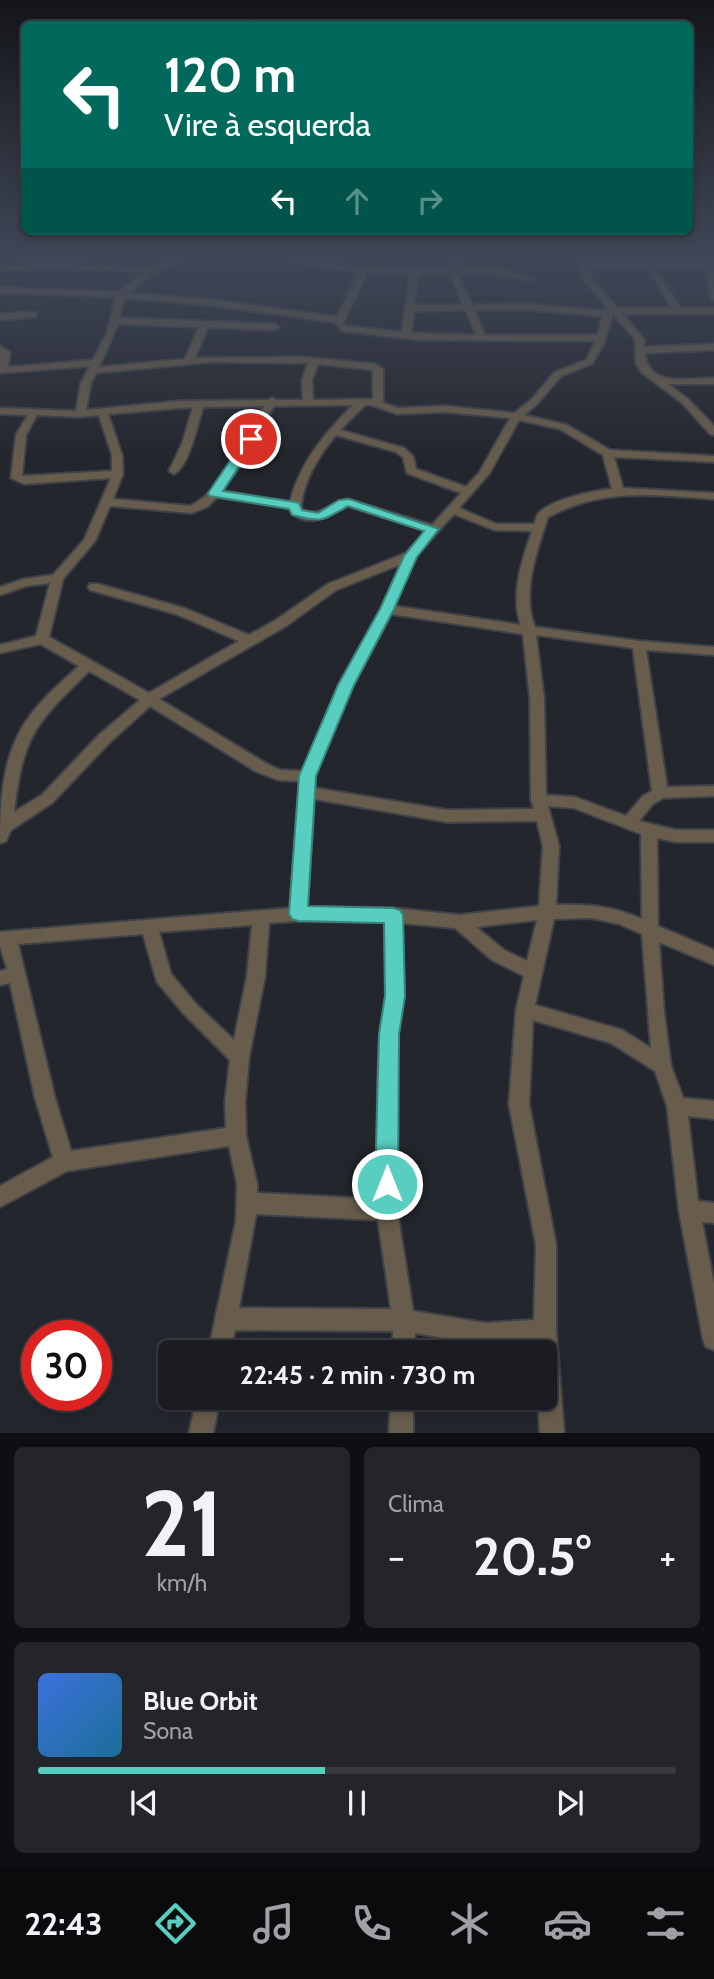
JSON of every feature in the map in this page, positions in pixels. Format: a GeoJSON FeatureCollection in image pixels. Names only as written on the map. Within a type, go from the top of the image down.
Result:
{"type":"FeatureCollection","features":[{"type":"Feature","properties":{"kind":"street"},"geometry":{"type":"LineString","coordinates":[[80,414],[86,383],[114,325]]}},
{"type":"Feature","properties":{"kind":"street"},"geometry":{"type":"LineString","coordinates":[[191,355],[204,325],[275,327]]}},
{"type":"Feature","properties":{"kind":"street"},"geometry":{"type":"LineString","coordinates":[[340,325],[343,328],[406,336],[600,338]]}},
{"type":"Feature","properties":{"kind":"street"},"geometry":{"type":"LineString","coordinates":[[406,336],[407,325]]}},
{"type":"Feature","properties":{"kind":"street"},"geometry":{"type":"LineString","coordinates":[[476,325],[482,337]]}},
{"type":"Feature","properties":{"kind":"street"},"geometry":{"type":"LineString","coordinates":[[298,914],[307,784],[355,665],[387,609],[410,556],[484,474],[516,416],[534,402],[558,374],[589,362],[605,325]]}},
{"type":"Feature","properties":{"kind":"street"},"geometry":{"type":"LineString","coordinates":[[624,325],[639,339],[641,364],[657,382],[685,401],[714,432]]}},
{"type":"Feature","properties":{"kind":"street"},"geometry":{"type":"LineString","coordinates":[[640,350],[714,347]]}},
{"type":"Feature","properties":{"kind":"street"},"geometry":{"type":"LineString","coordinates":[[0,349],[5,352],[2,370],[93,367],[191,355],[211,359],[314,361],[378,369],[378,404]]}},
{"type":"Feature","properties":{"kind":"street"},"geometry":{"type":"LineString","coordinates":[[307,401],[307,380],[314,361]]}},
{"type":"Feature","properties":{"kind":"street"},"geometry":{"type":"LineString","coordinates":[[657,382],[714,382]]}},
{"type":"Feature","properties":{"kind":"street"},"geometry":{"type":"LineString","coordinates":[[106,502],[192,510],[200,508],[241,458],[272,401]]}},
{"type":"Feature","properties":{"kind":"street"},"geometry":{"type":"LineString","coordinates":[[0,411],[80,414],[152,405],[272,401],[362,402],[397,411],[445,409],[516,416],[563,428],[608,453],[714,459]]}},
{"type":"Feature","properties":{"kind":"street"},"geometry":{"type":"LineString","coordinates":[[362,402],[332,431],[310,462],[295,506],[297,512],[323,517],[349,502],[432,529]]}},
{"type":"Feature","properties":{"kind":"street"},"geometry":{"type":"LineString","coordinates":[[174,471],[187,444],[199,403]]}},
{"type":"Feature","properties":{"kind":"street"},"geometry":{"type":"LineString","coordinates":[[34,411],[21,435],[16,478],[24,481],[118,474]]}},
{"type":"Feature","properties":{"kind":"street"},"geometry":{"type":"LineString","coordinates":[[42,639],[57,578],[89,541],[118,474],[117,455],[103,413]]}},
{"type":"Feature","properties":{"kind":"street"},"geometry":{"type":"LineString","coordinates":[[332,431],[400,450],[408,456],[411,471],[468,492]]}},
{"type":"Feature","properties":{"kind":"street"},"geometry":{"type":"LineString","coordinates":[[608,453],[618,489]]}},
{"type":"Feature","properties":{"kind":"street"},"geometry":{"type":"LineString","coordinates":[[552,1433],[545,1330],[546,1245],[519,1104],[525,1010],[547,912],[551,846],[541,808],[537,699],[529,629],[523,613],[527,563],[543,515],[592,494],[618,489],[714,496]]}},
{"type":"Feature","properties":{"kind":"street"},"geometry":{"type":"LineString","coordinates":[[215,493],[295,506]]}},
{"type":"Feature","properties":{"kind":"street"},"geometry":{"type":"LineString","coordinates":[[452,509],[494,527],[538,528]]}},
{"type":"Feature","properties":{"kind":"street"},"geometry":{"type":"LineString","coordinates":[[3,832],[47,799],[104,739],[149,699],[192,670],[281,623],[332,587],[410,556]]}},
{"type":"Feature","properties":{"kind":"street"},"geometry":{"type":"LineString","coordinates":[[0,591],[24,583],[57,578]]}},
{"type":"Feature","properties":{"kind":"street"},"geometry":{"type":"LineString","coordinates":[[94,587],[180,611],[249,640]]}},
{"type":"Feature","properties":{"kind":"street"},"geometry":{"type":"LineString","coordinates":[[387,609],[639,645],[714,651]]}},
{"type":"Feature","properties":{"kind":"street"},"geometry":{"type":"LineString","coordinates":[[0,649],[42,639],[149,699],[271,773],[307,784],[447,816],[575,803],[649,831],[676,836],[714,836]]}},
{"type":"Feature","properties":{"kind":"street"},"geometry":{"type":"LineString","coordinates":[[639,645],[660,793]]}},
{"type":"Feature","properties":{"kind":"street"},"geometry":{"type":"LineString","coordinates":[[3,832],[6,769],[23,735],[34,718],[89,664]]}},
{"type":"Feature","properties":{"kind":"street"},"geometry":{"type":"LineString","coordinates":[[629,822],[648,800],[660,793],[714,790]]}},
{"type":"Feature","properties":{"kind":"street"},"geometry":{"type":"LineString","coordinates":[[649,831],[650,930],[655,1013],[662,1066],[677,1106],[690,1212],[714,1339]]}},
{"type":"Feature","properties":{"kind":"street"},"geometry":{"type":"LineString","coordinates":[[64,1161],[9,976],[4,938],[298,914],[393,915],[459,922],[547,912],[607,913],[714,958]]}},
{"type":"Feature","properties":{"kind":"street"},"geometry":{"type":"LineString","coordinates":[[393,915],[395,996],[389,1034],[387,1080],[387,1210],[404,1320],[403,1340]]}},
{"type":"Feature","properties":{"kind":"street"},"geometry":{"type":"LineString","coordinates":[[222,1340],[246,1221],[247,1184],[236,1136],[236,1102],[240,1057],[256,976],[261,919]]}},
{"type":"Feature","properties":{"kind":"street"},"geometry":{"type":"LineString","coordinates":[[459,922],[498,955],[533,972]]}},
{"type":"Feature","properties":{"kind":"street"},"geometry":{"type":"LineString","coordinates":[[149,927],[163,977],[190,1009],[240,1057]]}},
{"type":"Feature","properties":{"kind":"street"},"geometry":{"type":"LineString","coordinates":[[525,1010],[616,1036],[662,1066]]}},
{"type":"Feature","properties":{"kind":"street"},"geometry":{"type":"LineString","coordinates":[[677,1106],[714,1110]]}},
{"type":"Feature","properties":{"kind":"street"},"geometry":{"type":"LineString","coordinates":[[0,1197],[64,1161],[236,1136]]}},
{"type":"Feature","properties":{"kind":"street"},"geometry":{"type":"LineString","coordinates":[[246,1203],[387,1210]]}},
{"type":"Feature","properties":{"kind":"street"},"geometry":{"type":"LineString","coordinates":[[690,1212],[714,1213]]}},
{"type":"Feature","properties":{"kind":"street"},"geometry":{"type":"LineString","coordinates":[[226,1319],[404,1320],[485,1334],[545,1330]]}},
{"type":"Feature","properties":{"kind":"street"},"geometry":{"type":"LineString","coordinates":[[201,1433],[206,1410]]}},
{"type":"Feature","properties":{"kind":"street"},"geometry":{"type":"LineString","coordinates":[[401,1433],[402,1410]]}},
{"type":"Feature","properties":{"kind":"route"},"geometry":{"type":"LineString","coordinates":[[251,439],[241,458],[215,493],[295,506],[297,512],[318,517],[326,516],[349,502],[432,529],[410,556],[387,609],[346,685],[336,715],[308,776],[302,836],[298,914],[393,915],[395,996],[389,1034],[387,1080],[387,1184]]}}]}
